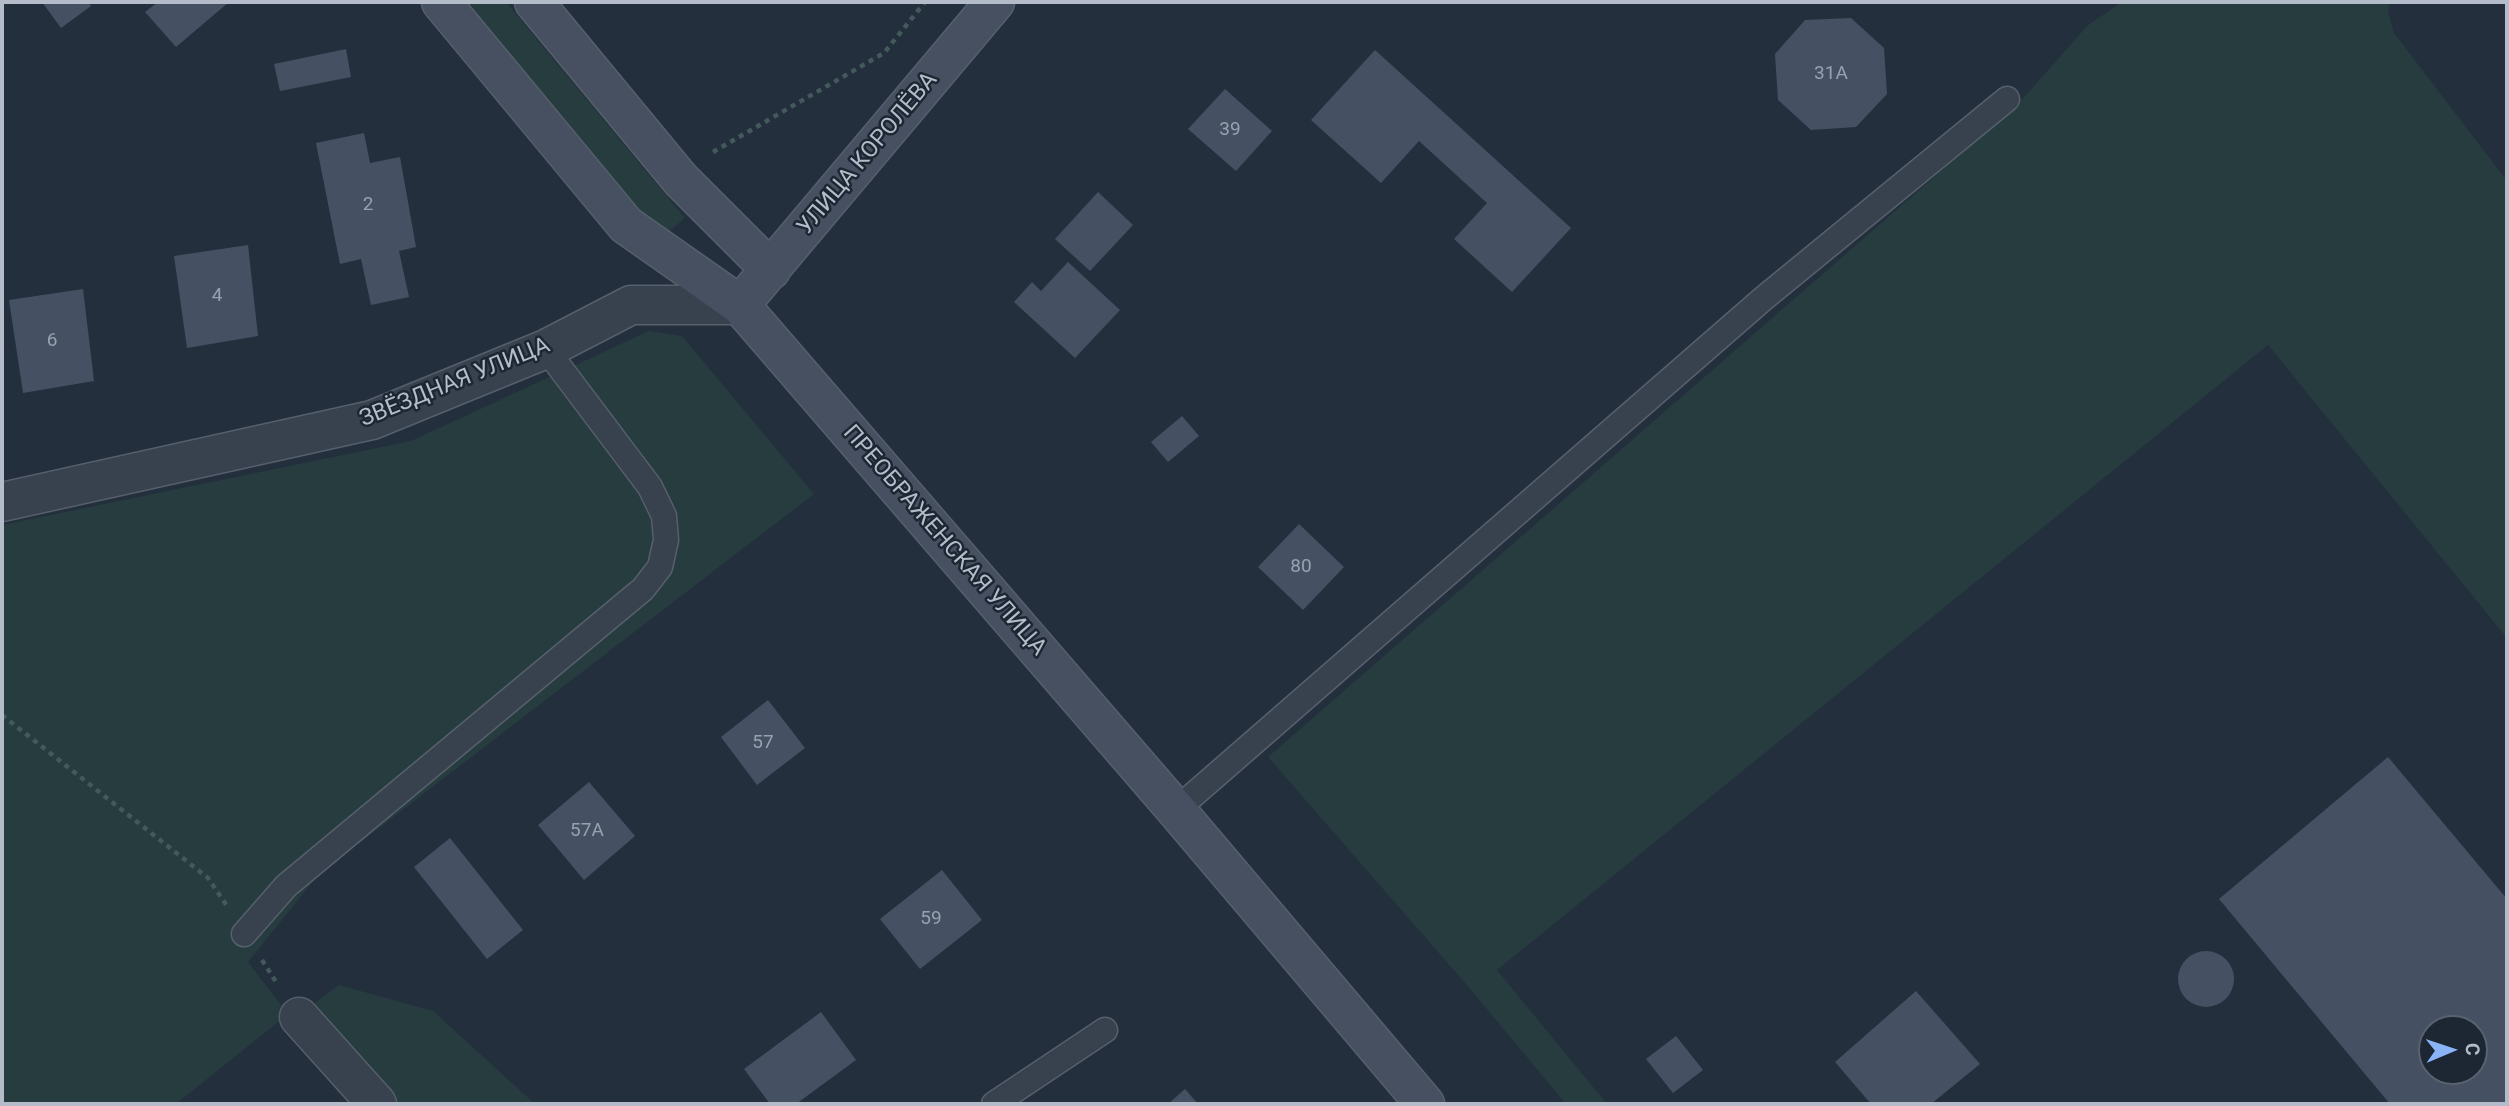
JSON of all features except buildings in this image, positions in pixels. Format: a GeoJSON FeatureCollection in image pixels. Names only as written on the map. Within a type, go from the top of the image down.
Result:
{"type":"FeatureCollection","features":[{"type":"Feature","properties":{"kind":"main road","name":"ПРЕОБРАЖЕНСКАЯ УЛИЦА"},"geometry":{"type":"LineString","coordinates":[[441,2],[626,225],[740,305],[1176,810],[1425,1104]]}},
{"type":"Feature","properties":{"kind":"main road"},"geometry":{"type":"LineString","coordinates":[[534,2],[681,180],[771,270]]}},
{"type":"Feature","properties":{"kind":"main road","name":"УЛИЦА КОРОЛЁВА"},"geometry":{"type":"LineString","coordinates":[[740,305],[995,2]]}},
{"type":"Feature","properties":{"kind":"street","name":"ЗВЁЗДНАЯ УЛИЦА"},"geometry":{"type":"LineString","coordinates":[[2,502],[372,420],[546,349],[631,305],[740,305]]}},
{"type":"Feature","properties":{"kind":"street"},"geometry":{"type":"LineString","coordinates":[[299,1017],[377,1104]]}},
{"type":"Feature","properties":{"kind":"lane"},"geometry":{"type":"LineString","coordinates":[[1176,810],[1764,298],[2007,99]]}},
{"type":"Feature","properties":{"kind":"lane"},"geometry":{"type":"LineString","coordinates":[[244,933],[286,886],[643,589],[660,567],[666,540],[664,516],[650,487],[546,349]]}},
{"type":"Feature","properties":{"kind":"lane"},"geometry":{"type":"LineString","coordinates":[[994,1104],[1105,1030]]}},
{"type":"Feature","properties":{"kind":"path"},"geometry":{"type":"LineString","coordinates":[[705,143],[714,153],[884,53],[925,2]]}},
{"type":"Feature","properties":{"kind":"path"},"geometry":{"type":"LineString","coordinates":[[2,715],[208,878],[299,1017]]}},
{"type":"Feature","properties":{"kind":"green space"},"geometry":{"type":"Polygon","coordinates":[[[465,2],[506,2],[685,218],[661,238],[465,2]]]}},
{"type":"Feature","properties":{"kind":"green space"},"geometry":{"type":"Polygon","coordinates":[[[2122,2],[2389,2],[2388,12],[2394,33],[2507,181],[2507,638],[2268,345],[1497,970],[1607,1104],[1566,1104],[1472,991],[1268,757],[2018,104],[2087,26],[2122,2]]]}},
{"type":"Feature","properties":{"kind":"green space"},"geometry":{"type":"Polygon","coordinates":[[[649,331],[682,336],[814,494],[319,874],[248,962],[288,1014],[176,1104],[2,1104],[2,525],[411,441],[649,331]]]}},
{"type":"Feature","properties":{"kind":"green space"},"geometry":{"type":"Polygon","coordinates":[[[339,985],[433,1011],[535,1104],[398,1104],[308,1008],[339,985]]]}}]}
